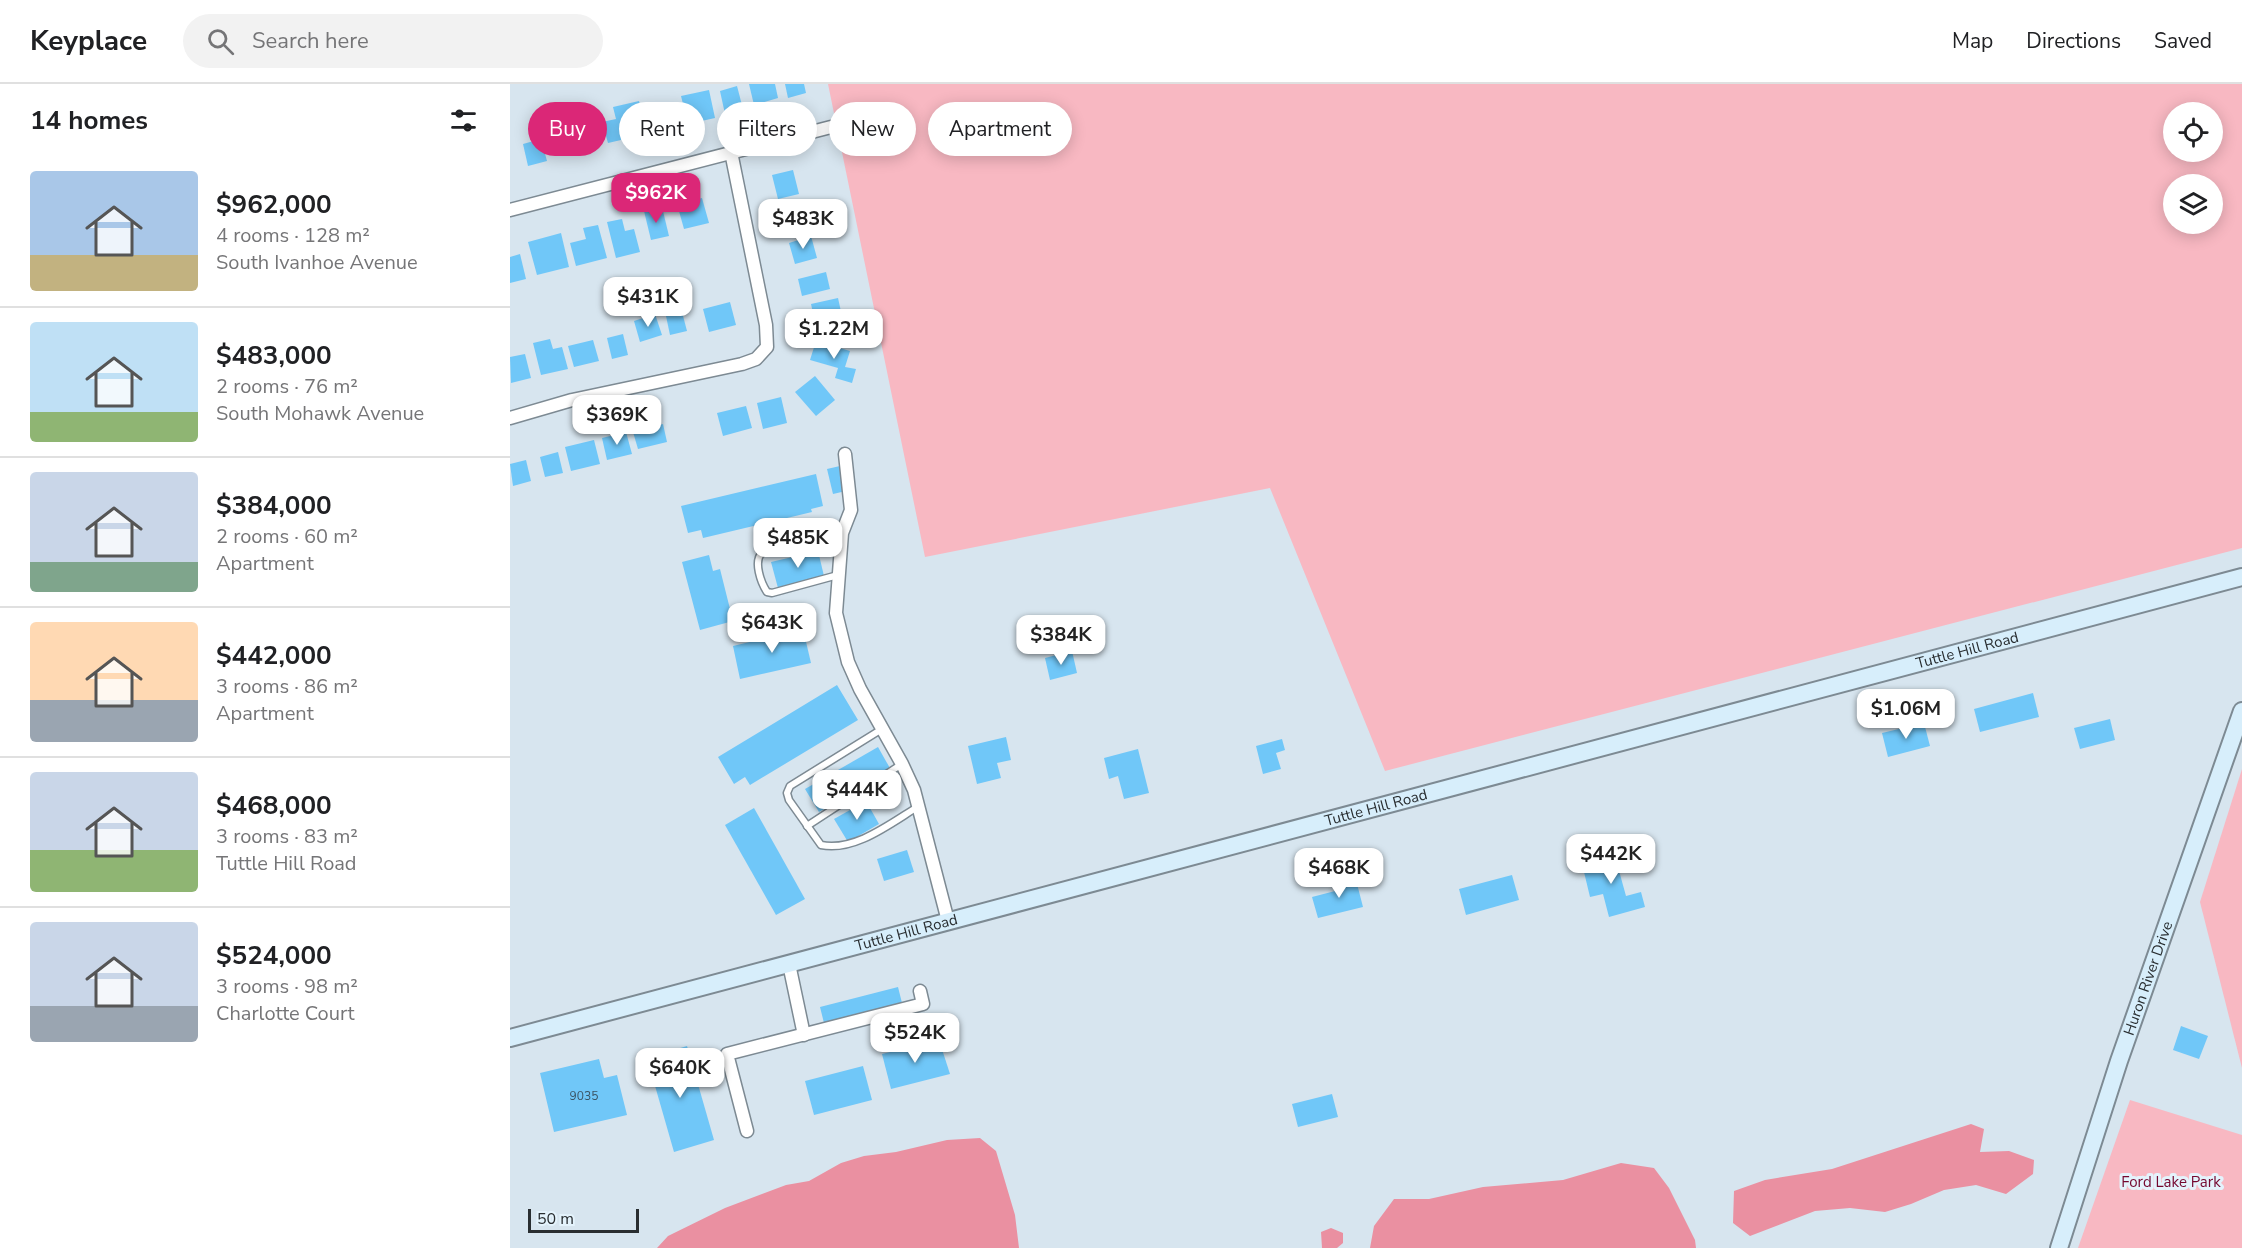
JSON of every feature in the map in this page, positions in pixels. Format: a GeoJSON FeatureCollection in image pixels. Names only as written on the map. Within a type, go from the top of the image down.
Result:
{"type":"FeatureCollection","features":[{"type":"Feature","properties":{"kind":"main road","name":"Tuttle Hill Road"},"geometry":{"type":"LineString","coordinates":[[510,1038],[2242,578]]}},
{"type":"Feature","properties":{"kind":"main road","name":"Huron River Drive"},"geometry":{"type":"LineString","coordinates":[[2058,1248],[2119,1061],[2242,711]]}},
{"type":"Feature","properties":{"kind":"street"},"geometry":{"type":"LineString","coordinates":[[510,210],[717,156]]}},
{"type":"Feature","properties":{"kind":"street"},"geometry":{"type":"LineString","coordinates":[[510,418],[572,400],[742,364],[756,359],[767,347],[766,325],[732,156]]}},
{"type":"Feature","properties":{"kind":"street"},"geometry":{"type":"LineString","coordinates":[[845,454],[851,510],[842,534],[836,614],[848,662],[902,764],[919,806],[948,921]]}},
{"type":"Feature","properties":{"kind":"street"},"geometry":{"type":"LineString","coordinates":[[789,964],[804,1035]]}},
{"type":"Feature","properties":{"kind":"street"},"geometry":{"type":"LineString","coordinates":[[747,1131],[727,1054],[923,1004],[920,991]]}},
{"type":"Feature","properties":{"kind":"lane"},"geometry":{"type":"LineString","coordinates":[[838,575],[772,593],[767,592],[757,561],[758,556],[762,553],[842,534]]}},
{"type":"Feature","properties":{"kind":"lane"},"geometry":{"type":"LineString","coordinates":[[882,729],[790,786],[787,793],[789,800],[821,845],[829,847],[844,845],[876,832],[919,806]]}},
{"type":"Feature","properties":{"kind":"lane"},"geometry":{"type":"LineString","coordinates":[[807,826],[902,764]]}},
{"type":"Feature","properties":{"kind":"green space"},"geometry":{"type":"Polygon","coordinates":[[[828,84],[2242,84],[2242,548],[1385,771],[1270,488],[925,557],[843,156],[916,156],[916,102],[832,102],[828,84]]]}},
{"type":"Feature","properties":{"kind":"green space"},"geometry":{"type":"Polygon","coordinates":[[[2242,769],[2242,1068],[2200,902],[2242,769]]]}},
{"type":"Feature","properties":{"kind":"green space","name":"Ford Lake Park"},"geometry":{"type":"Polygon","coordinates":[[[2130,1100],[2242,1135],[2242,1248],[2078,1248],[2130,1100]]]}},
{"type":"Feature","properties":{"kind":"shaded area"},"geometry":{"type":"Polygon","coordinates":[[[1971,1124],[1984,1129],[1980,1152],[2009,1151],[2034,1160],[2033,1174],[2006,1194],[1976,1185],[1944,1190],[1885,1212],[1850,1208],[1815,1211],[1750,1236],[1733,1223],[1734,1191],[1765,1180],[1832,1169],[1971,1124]]]}},
{"type":"Feature","properties":{"kind":"shaded area"},"geometry":{"type":"Polygon","coordinates":[[[980,1138],[996,1151],[1015,1215],[1019,1248],[657,1248],[668,1236],[725,1208],[786,1185],[809,1181],[841,1163],[864,1156],[896,1152],[947,1140],[980,1138]]]}},
{"type":"Feature","properties":{"kind":"shaded area"},"geometry":{"type":"Polygon","coordinates":[[[1621,1163],[1654,1168],[1669,1188],[1695,1240],[1696,1248],[1370,1248],[1374,1226],[1394,1199],[1429,1199],[1483,1187],[1563,1180],[1621,1163]]]}},
{"type":"Feature","properties":{"kind":"shaded area"},"geometry":{"type":"Polygon","coordinates":[[[1331,1228],[1343,1233],[1343,1243],[1337,1248],[1322,1248],[1321,1232],[1331,1228]]]}},
{"type":"Feature","properties":{"kind":"building"},"geometry":{"type":"Polygon","coordinates":[[[749,84],[775,84],[778,98],[753,102],[749,84]]]}},
{"type":"Feature","properties":{"kind":"building"},"geometry":{"type":"Polygon","coordinates":[[[785,84],[804,84],[806,93],[788,98],[785,84]]]}},
{"type":"Feature","properties":{"kind":"building"},"geometry":{"type":"Polygon","coordinates":[[[737,86],[741,102],[722,102],[720,91],[737,86]]]}},
{"type":"Feature","properties":{"kind":"building"},"geometry":{"type":"Polygon","coordinates":[[[709,90],[715,118],[705,120],[705,102],[682,102],[681,96],[709,90]]]}},
{"type":"Feature","properties":{"kind":"building"},"geometry":{"type":"Polygon","coordinates":[[[619,106],[619,140],[608,143],[607,121],[616,119],[613,107],[619,106]]]}},
{"type":"Feature","properties":{"kind":"building"},"geometry":{"type":"Polygon","coordinates":[[[528,143],[528,156],[546,156],[547,161],[528,166],[523,144],[528,143]]]}},
{"type":"Feature","properties":{"kind":"building"},"geometry":{"type":"Polygon","coordinates":[[[793,170],[799,194],[778,199],[772,175],[793,170]]]}},
{"type":"Feature","properties":{"kind":"building"},"geometry":{"type":"Polygon","coordinates":[[[702,198],[709,223],[684,229],[677,204],[702,198]]]}},
{"type":"Feature","properties":{"kind":"building"},"geometry":{"type":"Polygon","coordinates":[[[805,201],[811,225],[791,230],[784,206],[805,201]]]}},
{"type":"Feature","properties":{"kind":"building"},"geometry":{"type":"Polygon","coordinates":[[[662,207],[669,236],[651,240],[644,211],[662,207]]]}},
{"type":"Feature","properties":{"kind":"building"},"geometry":{"type":"Polygon","coordinates":[[[622,219],[625,231],[634,229],[640,252],[616,258],[607,222],[622,219]]]}},
{"type":"Feature","properties":{"kind":"building"},"geometry":{"type":"Polygon","coordinates":[[[598,225],[607,258],[576,266],[570,243],[586,239],[583,228],[598,225]]]}},
{"type":"Feature","properties":{"kind":"building"},"geometry":{"type":"Polygon","coordinates":[[[561,233],[569,267],[537,275],[528,242],[561,233]]]}},
{"type":"Feature","properties":{"kind":"building"},"geometry":{"type":"Polygon","coordinates":[[[811,236],[817,258],[795,264],[789,243],[811,236]]]}},
{"type":"Feature","properties":{"kind":"building"},"geometry":{"type":"Polygon","coordinates":[[[520,254],[526,279],[510,283],[510,257],[520,254]]]}},
{"type":"Feature","properties":{"kind":"building"},"geometry":{"type":"Polygon","coordinates":[[[826,272],[830,289],[802,296],[798,279],[826,272]]]}},
{"type":"Feature","properties":{"kind":"building"},"geometry":{"type":"Polygon","coordinates":[[[838,298],[844,325],[817,331],[811,304],[838,298]]]}},
{"type":"Feature","properties":{"kind":"building"},"geometry":{"type":"Polygon","coordinates":[[[730,302],[736,325],[709,332],[703,309],[730,302]]]}},
{"type":"Feature","properties":{"kind":"building"},"geometry":{"type":"Polygon","coordinates":[[[682,312],[687,331],[670,335],[666,316],[682,312]]]}},
{"type":"Feature","properties":{"kind":"building"},"geometry":{"type":"Polygon","coordinates":[[[655,314],[662,335],[640,342],[634,321],[655,314]]]}},
{"type":"Feature","properties":{"kind":"building"},"geometry":{"type":"Polygon","coordinates":[[[623,334],[628,355],[612,359],[607,338],[623,334]]]}},
{"type":"Feature","properties":{"kind":"building"},"geometry":{"type":"Polygon","coordinates":[[[550,339],[553,349],[562,347],[568,369],[541,375],[533,343],[550,339]]]}},
{"type":"Feature","properties":{"kind":"building"},"geometry":{"type":"Polygon","coordinates":[[[593,340],[599,361],[574,367],[568,346],[593,340]]]}},
{"type":"Feature","properties":{"kind":"building"},"geometry":{"type":"Polygon","coordinates":[[[816,341],[850,351],[845,367],[856,369],[852,383],[835,378],[838,368],[810,360],[816,341]]]}},
{"type":"Feature","properties":{"kind":"building"},"geometry":{"type":"Polygon","coordinates":[[[525,354],[531,378],[511,383],[510,357],[525,354]]]}},
{"type":"Feature","properties":{"kind":"building"},"geometry":{"type":"Polygon","coordinates":[[[815,376],[835,400],[816,416],[795,392],[815,376]]]}},
{"type":"Feature","properties":{"kind":"building"},"geometry":{"type":"Polygon","coordinates":[[[781,397],[787,423],[763,429],[757,403],[781,397]]]}},
{"type":"Feature","properties":{"kind":"building"},"geometry":{"type":"Polygon","coordinates":[[[746,406],[752,428],[723,436],[717,413],[746,406]]]}},
{"type":"Feature","properties":{"kind":"building"},"geometry":{"type":"Polygon","coordinates":[[[663,424],[667,442],[638,449],[633,432],[663,424]]]}},
{"type":"Feature","properties":{"kind":"building"},"geometry":{"type":"Polygon","coordinates":[[[626,432],[632,454],[607,460],[602,438],[626,432]]]}},
{"type":"Feature","properties":{"kind":"building"},"geometry":{"type":"Polygon","coordinates":[[[594,440],[600,464],[571,471],[565,447],[594,440]]]}},
{"type":"Feature","properties":{"kind":"building"},"geometry":{"type":"Polygon","coordinates":[[[558,452],[563,473],[545,477],[540,457],[558,452]]]}},
{"type":"Feature","properties":{"kind":"building"},"geometry":{"type":"Polygon","coordinates":[[[526,460],[531,481],[513,486],[510,464],[526,460]]]}},
{"type":"Feature","properties":{"kind":"building"},"geometry":{"type":"Polygon","coordinates":[[[840,466],[846,491],[833,494],[827,469],[840,466]]]}},
{"type":"Feature","properties":{"kind":"building"},"geometry":{"type":"Polygon","coordinates":[[[816,474],[823,506],[811,509],[812,512],[703,538],[701,530],[688,533],[681,506],[816,474]]]}},
{"type":"Feature","properties":{"kind":"building"},"geometry":{"type":"Polygon","coordinates":[[[818,551],[824,576],[778,588],[771,562],[818,551]]]}},
{"type":"Feature","properties":{"kind":"building"},"geometry":{"type":"Polygon","coordinates":[[[709,555],[713,571],[720,569],[733,621],[700,630],[682,562],[709,555]]]}},
{"type":"Feature","properties":{"kind":"building"},"geometry":{"type":"Polygon","coordinates":[[[803,629],[811,663],[740,679],[733,646],[803,629]]]}},
{"type":"Feature","properties":{"kind":"building"},"geometry":{"type":"Polygon","coordinates":[[[1072,651],[1077,673],[1050,680],[1045,658],[1072,651]]]}},
{"type":"Feature","properties":{"kind":"building"},"geometry":{"type":"Polygon","coordinates":[[[837,685],[858,720],[750,785],[745,777],[734,784],[718,757],[837,685]]]}},
{"type":"Feature","properties":{"kind":"building"},"geometry":{"type":"Polygon","coordinates":[[[2033,693],[2039,717],[1980,732],[1974,709],[2033,693]]]}},
{"type":"Feature","properties":{"kind":"building"},"geometry":{"type":"Polygon","coordinates":[[[2110,719],[2115,740],[2080,749],[2074,728],[2110,719]]]}},
{"type":"Feature","properties":{"kind":"building"},"geometry":{"type":"Polygon","coordinates":[[[1924,723],[1930,746],[1888,757],[1882,733],[1924,723]]]}},
{"type":"Feature","properties":{"kind":"building"},"geometry":{"type":"Polygon","coordinates":[[[1006,737],[1011,760],[997,763],[1001,778],[977,784],[968,746],[1006,737]]]}},
{"type":"Feature","properties":{"kind":"building"},"geometry":{"type":"Polygon","coordinates":[[[1282,739],[1285,750],[1276,753],[1281,769],[1263,774],[1256,746],[1282,739]]]}},
{"type":"Feature","properties":{"kind":"building"},"geometry":{"type":"Polygon","coordinates":[[[878,747],[891,770],[819,812],[805,789],[878,747]]]}},
{"type":"Feature","properties":{"kind":"building"},"geometry":{"type":"Polygon","coordinates":[[[1138,749],[1149,793],[1124,799],[1118,776],[1109,779],[1104,758],[1138,749]]]}},
{"type":"Feature","properties":{"kind":"building"},"geometry":{"type":"Polygon","coordinates":[[[866,801],[879,824],[848,842],[834,819],[866,801]]]}},
{"type":"Feature","properties":{"kind":"building"},"geometry":{"type":"Polygon","coordinates":[[[754,808],[805,899],[776,915],[725,825],[754,808]]]}},
{"type":"Feature","properties":{"kind":"building"},"geometry":{"type":"Polygon","coordinates":[[[1613,849],[1626,896],[1641,892],[1645,907],[1609,917],[1603,894],[1590,897],[1584,872],[1595,870],[1591,855],[1613,849]]]}},
{"type":"Feature","properties":{"kind":"building"},"geometry":{"type":"Polygon","coordinates":[[[907,850],[914,872],[884,881],[877,859],[907,850]]]}},
{"type":"Feature","properties":{"kind":"building"},"geometry":{"type":"Polygon","coordinates":[[[1512,875],[1519,900],[1466,915],[1459,889],[1512,875]]]}},
{"type":"Feature","properties":{"kind":"building"},"geometry":{"type":"Polygon","coordinates":[[[1355,876],[1363,907],[1318,918],[1312,897],[1339,890],[1336,881],[1355,876]]]}},
{"type":"Feature","properties":{"kind":"building"},"geometry":{"type":"Polygon","coordinates":[[[898,987],[902,1003],[824,1023],[820,1007],[898,987]]]}},
{"type":"Feature","properties":{"kind":"building"},"geometry":{"type":"Polygon","coordinates":[[[2181,1026],[2208,1036],[2199,1059],[2173,1050],[2181,1026]]]}},
{"type":"Feature","properties":{"kind":"building"},"geometry":{"type":"Polygon","coordinates":[[[939,1040],[950,1074],[891,1089],[882,1054],[939,1040]]]}},
{"type":"Feature","properties":{"kind":"building"},"geometry":{"type":"Polygon","coordinates":[[[687,1046],[714,1140],[674,1152],[647,1058],[687,1046]]]}},
{"type":"Feature","properties":{"kind":"building"},"geometry":{"type":"Polygon","coordinates":[[[599,1059],[604,1078],[617,1075],[627,1115],[554,1132],[540,1073],[599,1059]]]}},
{"type":"Feature","properties":{"kind":"building"},"geometry":{"type":"Polygon","coordinates":[[[863,1066],[872,1100],[814,1115],[805,1081],[863,1066]]]}},
{"type":"Feature","properties":{"kind":"building"},"geometry":{"type":"Polygon","coordinates":[[[1332,1094],[1338,1117],[1298,1127],[1292,1104],[1332,1094]]]}}]}
